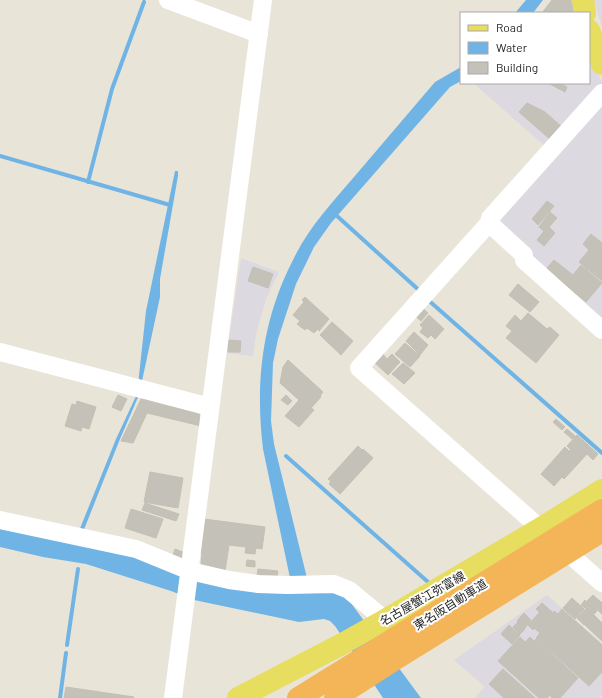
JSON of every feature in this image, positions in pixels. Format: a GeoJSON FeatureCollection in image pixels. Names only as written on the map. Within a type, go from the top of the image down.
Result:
{"type":"FeatureCollection","features":[{"type":"Feature","properties":{"kind":"highway","name":"東名阪自動車道"},"geometry":{"type":"LineString","coordinates":[[298,698],[602,510]]}},
{"type":"Feature","properties":{"kind":"highway","name":"東名阪自動車道"},"geometry":{"type":"LineString","coordinates":[[335,698],[602,531]]}},
{"type":"Feature","properties":{"kind":"main road"},"geometry":{"type":"LineString","coordinates":[[583,0],[585,12]]}},
{"type":"Feature","properties":{"kind":"main road"},"geometry":{"type":"LineString","coordinates":[[590,33],[602,64]]}},
{"type":"Feature","properties":{"kind":"main road","name":"名古屋蟹江弥富線"},"geometry":{"type":"LineString","coordinates":[[238,698],[342,644],[541,528],[602,490]]}},
{"type":"Feature","properties":{"kind":"street"},"geometry":{"type":"LineString","coordinates":[[168,0],[259,34]]}},
{"type":"Feature","properties":{"kind":"street"},"geometry":{"type":"LineString","coordinates":[[173,698],[263,0]]}},
{"type":"Feature","properties":{"kind":"street"},"geometry":{"type":"LineString","coordinates":[[602,93],[490,218],[489,223],[359,368],[602,583]]}},
{"type":"Feature","properties":{"kind":"street"},"geometry":{"type":"LineString","coordinates":[[489,223],[524,255],[524,260],[602,330]]}},
{"type":"Feature","properties":{"kind":"street"},"geometry":{"type":"LineString","coordinates":[[0,352],[210,407]]}},
{"type":"Feature","properties":{"kind":"street"},"geometry":{"type":"LineString","coordinates":[[0,520],[136,550],[190,571],[229,580],[258,584],[334,584],[342,586],[349,590],[380,622]]}},
{"type":"Feature","properties":{"kind":"shaded area"},"geometry":{"type":"Polygon","coordinates":[[[593,0],[602,0],[602,27],[594,2],[593,0]]]}},
{"type":"Feature","properties":{"kind":"shaded area"},"geometry":{"type":"Polygon","coordinates":[[[590,57],[602,82],[602,87],[548,149],[474,84],[590,84],[590,57]]]}},
{"type":"Feature","properties":{"kind":"shaded area"},"geometry":{"type":"Polygon","coordinates":[[[602,99],[602,318],[494,224],[602,99]]]}},
{"type":"Feature","properties":{"kind":"shaded area"},"geometry":{"type":"Polygon","coordinates":[[[241,258],[279,272],[266,299],[256,334],[253,356],[227,353],[241,258]]]}},
{"type":"Feature","properties":{"kind":"shaded area"},"geometry":{"type":"Polygon","coordinates":[[[547,595],[602,643],[602,695],[599,698],[475,698],[485,687],[454,660],[547,595]]]}},
{"type":"Feature","properties":{"kind":"water"},"geometry":{"type":"Polygon","coordinates":[[[526,0],[543,0],[534,12],[516,12],[526,0]]]}},
{"type":"Feature","properties":{"kind":"water"},"geometry":{"type":"Polygon","coordinates":[[[460,68],[460,82],[450,87],[331,223],[314,247],[296,284],[278,339],[273,363],[271,421],[274,444],[307,578],[338,592],[348,599],[421,698],[383,698],[335,626],[330,621],[324,619],[299,622],[194,600],[171,591],[86,564],[43,557],[0,547],[0,525],[134,554],[186,576],[290,578],[263,449],[261,424],[260,400],[263,352],[274,305],[282,283],[299,248],[321,216],[435,82],[460,68]]]}},
{"type":"Feature","properties":{"kind":"water"},"geometry":{"type":"Polygon","coordinates":[[[175,171],[178,171],[178,176],[160,279],[160,297],[139,395],[83,532],[79,531],[116,439],[137,394],[146,311],[175,171]]]}},
{"type":"Feature","properties":{"kind":"building"},"geometry":{"type":"Polygon","coordinates":[[[552,0],[571,0],[574,12],[543,12],[552,0]]]}},
{"type":"Feature","properties":{"kind":"building"},"geometry":{"type":"Polygon","coordinates":[[[550,84],[562,84],[567,87],[565,92],[550,84]]]}},
{"type":"Feature","properties":{"kind":"building"},"geometry":{"type":"Polygon","coordinates":[[[527,103],[545,112],[563,128],[552,141],[519,112],[527,103]]]}},
{"type":"Feature","properties":{"kind":"building"},"geometry":{"type":"Polygon","coordinates":[[[547,201],[554,206],[538,225],[532,219],[547,201]]]}},
{"type":"Feature","properties":{"kind":"building"},"geometry":{"type":"Polygon","coordinates":[[[550,212],[557,218],[549,227],[555,233],[544,246],[537,240],[544,231],[539,227],[550,212]]]}},
{"type":"Feature","properties":{"kind":"building"},"geometry":{"type":"Polygon","coordinates":[[[591,234],[602,243],[602,281],[579,262],[589,250],[583,244],[591,234]]]}},
{"type":"Feature","properties":{"kind":"building"},"geometry":{"type":"Polygon","coordinates":[[[554,260],[573,275],[581,265],[602,283],[586,302],[546,269],[554,260]]]}},
{"type":"Feature","properties":{"kind":"building"},"geometry":{"type":"Polygon","coordinates":[[[253,267],[273,274],[268,288],[248,281],[253,267]]]}},
{"type":"Feature","properties":{"kind":"building"},"geometry":{"type":"Polygon","coordinates":[[[518,284],[539,302],[530,312],[509,295],[518,284]]]}},
{"type":"Feature","properties":{"kind":"building"},"geometry":{"type":"Polygon","coordinates":[[[305,297],[329,319],[319,331],[318,329],[314,333],[307,328],[305,330],[297,324],[300,321],[293,315],[304,302],[302,300],[305,297]]]}},
{"type":"Feature","properties":{"kind":"building"},"geometry":{"type":"Polygon","coordinates":[[[420,306],[428,313],[421,321],[413,314],[420,306]]]}},
{"type":"Feature","properties":{"kind":"building"},"geometry":{"type":"Polygon","coordinates":[[[528,313],[547,329],[550,327],[559,335],[536,363],[506,338],[512,331],[506,326],[515,315],[521,321],[528,313]]]}},
{"type":"Feature","properties":{"kind":"building"},"geometry":{"type":"Polygon","coordinates":[[[429,315],[444,329],[435,339],[431,335],[428,338],[420,332],[423,328],[420,325],[429,315]]]}},
{"type":"Feature","properties":{"kind":"building"},"geometry":{"type":"Polygon","coordinates":[[[332,322],[353,341],[341,355],[320,335],[332,322]]]}},
{"type":"Feature","properties":{"kind":"building"},"geometry":{"type":"Polygon","coordinates":[[[414,332],[428,345],[420,355],[406,341],[414,332]]]}},
{"type":"Feature","properties":{"kind":"building"},"geometry":{"type":"Polygon","coordinates":[[[229,340],[241,341],[240,352],[228,352],[229,340]]]}},
{"type":"Feature","properties":{"kind":"building"},"geometry":{"type":"Polygon","coordinates":[[[405,343],[420,356],[410,367],[395,354],[405,343]]]}},
{"type":"Feature","properties":{"kind":"building"},"geometry":{"type":"Polygon","coordinates":[[[382,353],[387,359],[392,354],[400,362],[388,375],[374,362],[382,353]]]}},
{"type":"Feature","properties":{"kind":"building"},"geometry":{"type":"Polygon","coordinates":[[[288,360],[323,392],[320,396],[321,397],[311,408],[314,410],[299,427],[285,416],[299,400],[280,383],[283,367],[288,360]]]}},
{"type":"Feature","properties":{"kind":"building"},"geometry":{"type":"Polygon","coordinates":[[[403,363],[415,373],[404,384],[392,374],[403,363]]]}},
{"type":"Feature","properties":{"kind":"building"},"geometry":{"type":"Polygon","coordinates":[[[118,395],[127,399],[121,411],[112,407],[118,395]]]}},
{"type":"Feature","properties":{"kind":"building"},"geometry":{"type":"Polygon","coordinates":[[[286,395],[292,401],[288,405],[281,400],[286,395]]]}},
{"type":"Feature","properties":{"kind":"building"},"geometry":{"type":"Polygon","coordinates":[[[142,397],[197,412],[203,418],[201,426],[147,413],[133,443],[121,441],[142,397]]]}},
{"type":"Feature","properties":{"kind":"building"},"geometry":{"type":"Polygon","coordinates":[[[77,401],[96,407],[89,429],[82,427],[81,431],[65,426],[72,404],[76,405],[77,401]]]}},
{"type":"Feature","properties":{"kind":"building"},"geometry":{"type":"Polygon","coordinates":[[[556,419],[565,427],[562,430],[553,422],[556,419]]]}},
{"type":"Feature","properties":{"kind":"building"},"geometry":{"type":"Polygon","coordinates":[[[567,429],[575,436],[572,439],[564,432],[567,429]]]}},
{"type":"Feature","properties":{"kind":"building"},"geometry":{"type":"Polygon","coordinates":[[[577,435],[598,454],[593,460],[587,454],[564,479],[562,477],[554,486],[541,474],[565,447],[569,451],[571,450],[567,446],[577,435]]]}},
{"type":"Feature","properties":{"kind":"building"},"geometry":{"type":"Polygon","coordinates":[[[358,446],[373,458],[340,494],[329,484],[331,481],[328,479],[358,446]]]}},
{"type":"Feature","properties":{"kind":"building"},"geometry":{"type":"Polygon","coordinates":[[[150,472],[183,478],[178,508],[144,502],[150,472]]]}},
{"type":"Feature","properties":{"kind":"building"},"geometry":{"type":"Polygon","coordinates":[[[145,503],[179,514],[176,521],[142,510],[145,503]]]}},
{"type":"Feature","properties":{"kind":"building"},"geometry":{"type":"Polygon","coordinates":[[[131,509],[163,519],[156,538],[125,528],[131,509]]]}},
{"type":"Feature","properties":{"kind":"building"},"geometry":{"type":"Polygon","coordinates":[[[204,519],[265,527],[262,549],[256,548],[255,554],[245,553],[246,547],[229,545],[225,572],[201,565],[202,553],[199,553],[204,519]]]}},
{"type":"Feature","properties":{"kind":"building"},"geometry":{"type":"Polygon","coordinates":[[[175,549],[185,553],[182,562],[172,558],[175,549]]]}},
{"type":"Feature","properties":{"kind":"building"},"geometry":{"type":"Polygon","coordinates":[[[247,560],[255,561],[255,567],[246,566],[247,560]]]}},
{"type":"Feature","properties":{"kind":"building"},"geometry":{"type":"Polygon","coordinates":[[[258,569],[278,571],[277,577],[257,575],[258,569]]]}},
{"type":"Feature","properties":{"kind":"building"},"geometry":{"type":"Polygon","coordinates":[[[593,595],[602,603],[602,614],[587,601],[593,595]]]}},
{"type":"Feature","properties":{"kind":"building"},"geometry":{"type":"Polygon","coordinates":[[[572,598],[584,609],[575,619],[563,608],[572,598]]]}},
{"type":"Feature","properties":{"kind":"building"},"geometry":{"type":"Polygon","coordinates":[[[585,600],[589,604],[585,608],[581,605],[585,600]]]}},
{"type":"Feature","properties":{"kind":"building"},"geometry":{"type":"Polygon","coordinates":[[[542,603],[552,612],[546,619],[536,609],[542,603]]]}},
{"type":"Feature","properties":{"kind":"building"},"geometry":{"type":"Polygon","coordinates":[[[590,604],[597,611],[584,625],[577,618],[590,604]]]}},
{"type":"Feature","properties":{"kind":"building"},"geometry":{"type":"Polygon","coordinates":[[[562,609],[602,645],[602,672],[589,686],[536,638],[540,633],[534,628],[533,630],[528,625],[539,613],[546,620],[554,611],[558,614],[562,609]]]}},
{"type":"Feature","properties":{"kind":"building"},"geometry":{"type":"Polygon","coordinates":[[[524,613],[531,620],[525,628],[517,621],[524,613]]]}},
{"type":"Feature","properties":{"kind":"building"},"geometry":{"type":"Polygon","coordinates":[[[594,615],[602,623],[602,641],[585,625],[594,615]]]}},
{"type":"Feature","properties":{"kind":"building"},"geometry":{"type":"Polygon","coordinates":[[[518,622],[525,629],[520,634],[513,627],[518,622]]]}},
{"type":"Feature","properties":{"kind":"building"},"geometry":{"type":"Polygon","coordinates":[[[509,625],[520,635],[512,644],[501,634],[509,625]]]}},
{"type":"Feature","properties":{"kind":"building"},"geometry":{"type":"Polygon","coordinates":[[[520,637],[525,642],[530,637],[534,641],[536,639],[578,678],[560,698],[552,698],[550,695],[547,698],[539,698],[498,661],[520,637]]]}},
{"type":"Feature","properties":{"kind":"building"},"geometry":{"type":"Polygon","coordinates":[[[503,669],[535,698],[504,698],[489,684],[503,669]]]}},
{"type":"Feature","properties":{"kind":"building"},"geometry":{"type":"Polygon","coordinates":[[[66,687],[134,697],[64,698],[66,687]]]}},
{"type":"Feature","properties":{"kind":"waterway"},"geometry":{"type":"LineString","coordinates":[[88,182],[112,89],[144,2]]}},
{"type":"Feature","properties":{"kind":"waterway"},"geometry":{"type":"LineString","coordinates":[[0,156],[170,205],[170,208]]}},
{"type":"Feature","properties":{"kind":"waterway"},"geometry":{"type":"LineString","coordinates":[[337,216],[421,292]]}},
{"type":"Feature","properties":{"kind":"waterway"},"geometry":{"type":"LineString","coordinates":[[427,299],[602,453]]}},
{"type":"Feature","properties":{"kind":"waterway"},"geometry":{"type":"LineString","coordinates":[[286,456],[428,582]]}},
{"type":"Feature","properties":{"kind":"waterway"},"geometry":{"type":"LineString","coordinates":[[67,645],[78,569]]}},
{"type":"Feature","properties":{"kind":"waterway"},"geometry":{"type":"LineString","coordinates":[[60,698],[66,653]]}}]}
